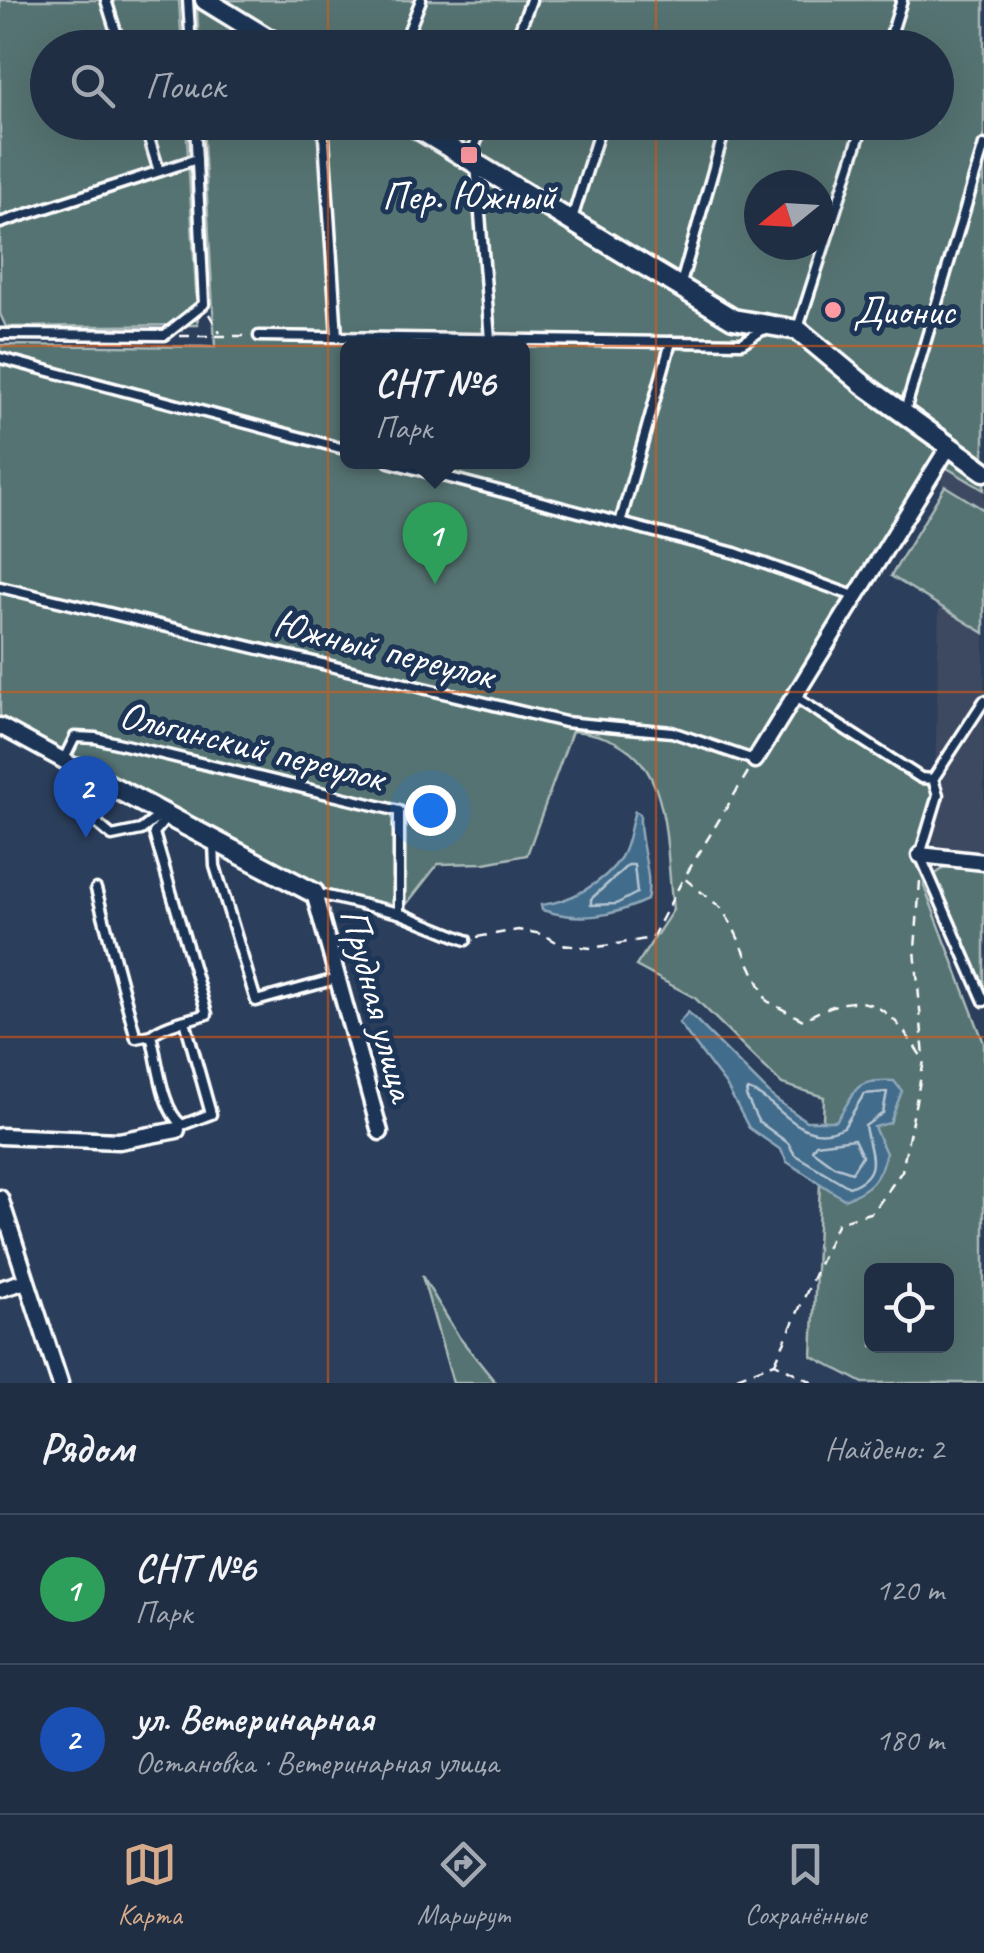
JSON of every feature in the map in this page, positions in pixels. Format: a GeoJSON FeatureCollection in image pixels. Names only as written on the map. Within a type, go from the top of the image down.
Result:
{"type":"FeatureCollection","features":[{"type":"Feature","properties":{"kind":"street"},"geometry":{"type":"LineString","coordinates":[[204,0],[253,30]]}},
{"type":"Feature","properties":{"kind":"street"},"geometry":{"type":"LineString","coordinates":[[436,140],[733,319],[798,330],[984,471]]}},
{"type":"Feature","properties":{"kind":"street"},"geometry":{"type":"LineString","coordinates":[[755,760],[949,446]]}},
{"type":"Feature","properties":{"kind":"street"},"geometry":{"type":"LineString","coordinates":[[0,726],[314,893]]}},
{"type":"Feature","properties":{"kind":"street"},"geometry":{"type":"LineString","coordinates":[[920,855],[984,862]]}},
{"type":"Feature","properties":{"kind":"street","name":"Прудная улица"},"geometry":{"type":"LineString","coordinates":[[314,893],[380,1132]]}},
{"type":"Feature","properties":{"kind":"street"},"geometry":{"type":"LineString","coordinates":[[0,1136],[119,1141],[177,1130]]}},
{"type":"Feature","properties":{"kind":"street"},"geometry":{"type":"LineString","coordinates":[[0,1198],[60,1383]]}},
{"type":"Feature","properties":{"kind":"street"},"geometry":{"type":"LineString","coordinates":[[0,1290],[26,1281]]}},
{"type":"Feature","properties":{"kind":"lane"},"geometry":{"type":"LineString","coordinates":[[106,0],[115,30]]}},
{"type":"Feature","properties":{"kind":"lane"},"geometry":{"type":"LineString","coordinates":[[188,0],[190,30]]}},
{"type":"Feature","properties":{"kind":"lane"},"geometry":{"type":"LineString","coordinates":[[409,30],[421,0]]}},
{"type":"Feature","properties":{"kind":"lane"},"geometry":{"type":"LineString","coordinates":[[520,30],[531,0]]}},
{"type":"Feature","properties":{"kind":"lane"},"geometry":{"type":"LineString","coordinates":[[893,30],[902,0]]}},
{"type":"Feature","properties":{"kind":"lane"},"geometry":{"type":"LineString","coordinates":[[150,140],[159,171]]}},
{"type":"Feature","properties":{"kind":"lane"},"geometry":{"type":"LineString","coordinates":[[0,334],[165,336],[204,304],[196,140]]}},
{"type":"Feature","properties":{"kind":"lane"},"geometry":{"type":"LineString","coordinates":[[324,140],[337,337]]}},
{"type":"Feature","properties":{"kind":"lane"},"geometry":{"type":"LineString","coordinates":[[479,140],[473,162],[490,339]]}},
{"type":"Feature","properties":{"kind":"lane"},"geometry":{"type":"LineString","coordinates":[[572,222],[597,140]]}},
{"type":"Feature","properties":{"kind":"lane"},"geometry":{"type":"LineString","coordinates":[[680,287],[721,140]]}},
{"type":"Feature","properties":{"kind":"lane"},"geometry":{"type":"LineString","coordinates":[[798,330],[858,140]]}},
{"type":"Feature","properties":{"kind":"lane"},"geometry":{"type":"LineString","coordinates":[[904,414],[984,145]]}},
{"type":"Feature","properties":{"kind":"lane"},"geometry":{"type":"LineString","coordinates":[[0,223],[197,159]]}},
{"type":"Feature","properties":{"kind":"lane"},"geometry":{"type":"LineString","coordinates":[[530,340],[742,343],[767,326]]}},
{"type":"Feature","properties":{"kind":"lane"},"geometry":{"type":"LineString","coordinates":[[258,336],[439,339]]}},
{"type":"Feature","properties":{"kind":"lane"},"geometry":{"type":"LineString","coordinates":[[620,522],[672,342]]}},
{"type":"Feature","properties":{"kind":"lane"},"geometry":{"type":"LineString","coordinates":[[0,358],[340,448]]}},
{"type":"Feature","properties":{"kind":"lane"},"geometry":{"type":"LineString","coordinates":[[416,469],[736,553],[857,598]]}},
{"type":"Feature","properties":{"kind":"lane","name":"Южный переулок"},"geometry":{"type":"LineString","coordinates":[[0,586],[565,722],[672,732],[755,760]]}},
{"type":"Feature","properties":{"kind":"lane"},"geometry":{"type":"LineString","coordinates":[[794,697],[921,778],[934,779]]}},
{"type":"Feature","properties":{"kind":"lane"},"geometry":{"type":"LineString","coordinates":[[983,705],[934,779],[938,795],[920,855],[984,1001]]}},
{"type":"Feature","properties":{"kind":"lane","name":"Ольгинский переулок"},"geometry":{"type":"LineString","coordinates":[[71,765],[76,736],[96,738],[399,811],[399,913]]}},
{"type":"Feature","properties":{"kind":"lane"},"geometry":{"type":"LineString","coordinates":[[71,765],[99,825],[112,836],[141,830],[166,814]]}},
{"type":"Feature","properties":{"kind":"lane"},"geometry":{"type":"LineString","coordinates":[[96,889],[136,1038],[208,1014],[154,834],[166,814]]}},
{"type":"Feature","properties":{"kind":"lane"},"geometry":{"type":"LineString","coordinates":[[214,840],[215,866],[256,1001],[336,979]]}},
{"type":"Feature","properties":{"kind":"lane"},"geometry":{"type":"LineString","coordinates":[[314,893],[399,913],[466,940]]}},
{"type":"Feature","properties":{"kind":"lane"},"geometry":{"type":"LineString","coordinates":[[152,1035],[175,1120],[182,1125],[194,1122],[211,1114],[210,1100],[185,1021]]}},
{"type":"Feature","properties":{"kind":"path"},"geometry":{"type":"LineString","coordinates":[[204,304],[222,336]]}},
{"type":"Feature","properties":{"kind":"path"},"geometry":{"type":"LineString","coordinates":[[165,336],[258,336]]}},
{"type":"Feature","properties":{"kind":"path"},"geometry":{"type":"LineString","coordinates":[[466,940],[518,930],[542,934],[562,945],[592,948],[652,938],[755,760]]}},
{"type":"Feature","properties":{"kind":"path"},"geometry":{"type":"LineString","coordinates":[[720,1383],[775,1363],[838,1222],[873,1212],[902,1171],[924,1061],[915,949],[920,855]]}},
{"type":"Feature","properties":{"kind":"path"},"geometry":{"type":"LineString","coordinates":[[684,878],[721,908],[732,924],[767,1001],[802,1020],[832,1003],[860,998],[900,1022],[924,1061]]}},
{"type":"Feature","properties":{"kind":"path"},"geometry":{"type":"LineString","coordinates":[[775,1363],[814,1383]]}},
{"type":"Feature","properties":{"kind":"shaded area"},"geometry":{"type":"Polygon","coordinates":[[[942,464],[984,490],[984,860],[959,857],[933,876],[942,464]]]}},
{"type":"Feature","properties":{"kind":"green space"},"geometry":{"type":"Polygon","coordinates":[[[0,0],[179,0],[181,30],[30,30],[30,140],[187,140],[198,325],[6,327],[0,314],[0,0]]]}},
{"type":"Feature","properties":{"kind":"green space"},"geometry":{"type":"Polygon","coordinates":[[[212,0],[984,0],[984,490],[942,465],[799,704],[933,779],[924,886],[984,1043],[984,1383],[863,1383],[812,1356],[824,1097],[782,1084],[695,998],[636,966],[673,910],[664,820],[657,793],[647,770],[630,751],[606,738],[572,731],[527,855],[485,863],[438,864],[402,910],[312,895],[0,729],[0,345],[215,347],[204,140],[954,140],[954,30],[262,30],[212,0]]]}},
{"type":"Feature","properties":{"kind":"green space"},"geometry":{"type":"Polygon","coordinates":[[[197,6],[239,30],[198,30],[197,6]]]}},
{"type":"Feature","properties":{"kind":"green space"},"geometry":{"type":"Polygon","coordinates":[[[945,486],[984,510],[984,633],[891,576],[945,486]]]}},
{"type":"Feature","properties":{"kind":"green space"},"geometry":{"type":"Polygon","coordinates":[[[959,857],[984,860],[984,1006],[933,876],[959,857]]]}},
{"type":"Feature","properties":{"kind":"green space"},"geometry":{"type":"Polygon","coordinates":[[[422,1276],[459,1337],[496,1383],[453,1383],[422,1276]]]}},
{"type":"Feature","properties":{"kind":"water"},"geometry":{"type":"Polygon","coordinates":[[[635,811],[640,814],[647,900],[596,916],[542,910],[541,905],[586,890],[606,875],[626,846],[635,811]]]}},
{"type":"Feature","properties":{"kind":"water"},"geometry":{"type":"Polygon","coordinates":[[[688,1012],[774,1098],[806,1121],[836,1121],[862,1085],[894,1081],[902,1091],[890,1123],[874,1127],[886,1153],[872,1183],[844,1199],[787,1162],[781,1150],[749,1128],[726,1085],[679,1023],[688,1012]]]}},
{"type":"Feature","properties":{"kind":"place","name":"Пер. Южный"},"geometry":{"type":"Point","coordinates":[469,155]}},
{"type":"Feature","properties":{"kind":"place","name":"Дионис"},"geometry":{"type":"Point","coordinates":[833,310]}},
{"type":"Feature","properties":{"kind":"place","name":"СНТ №6"},"geometry":{"type":"Point","coordinates":[435,584]}},
{"type":"Feature","properties":{"kind":"place","name":"ул. Ветеринарная"},"geometry":{"type":"Point","coordinates":[86,838]}}]}
